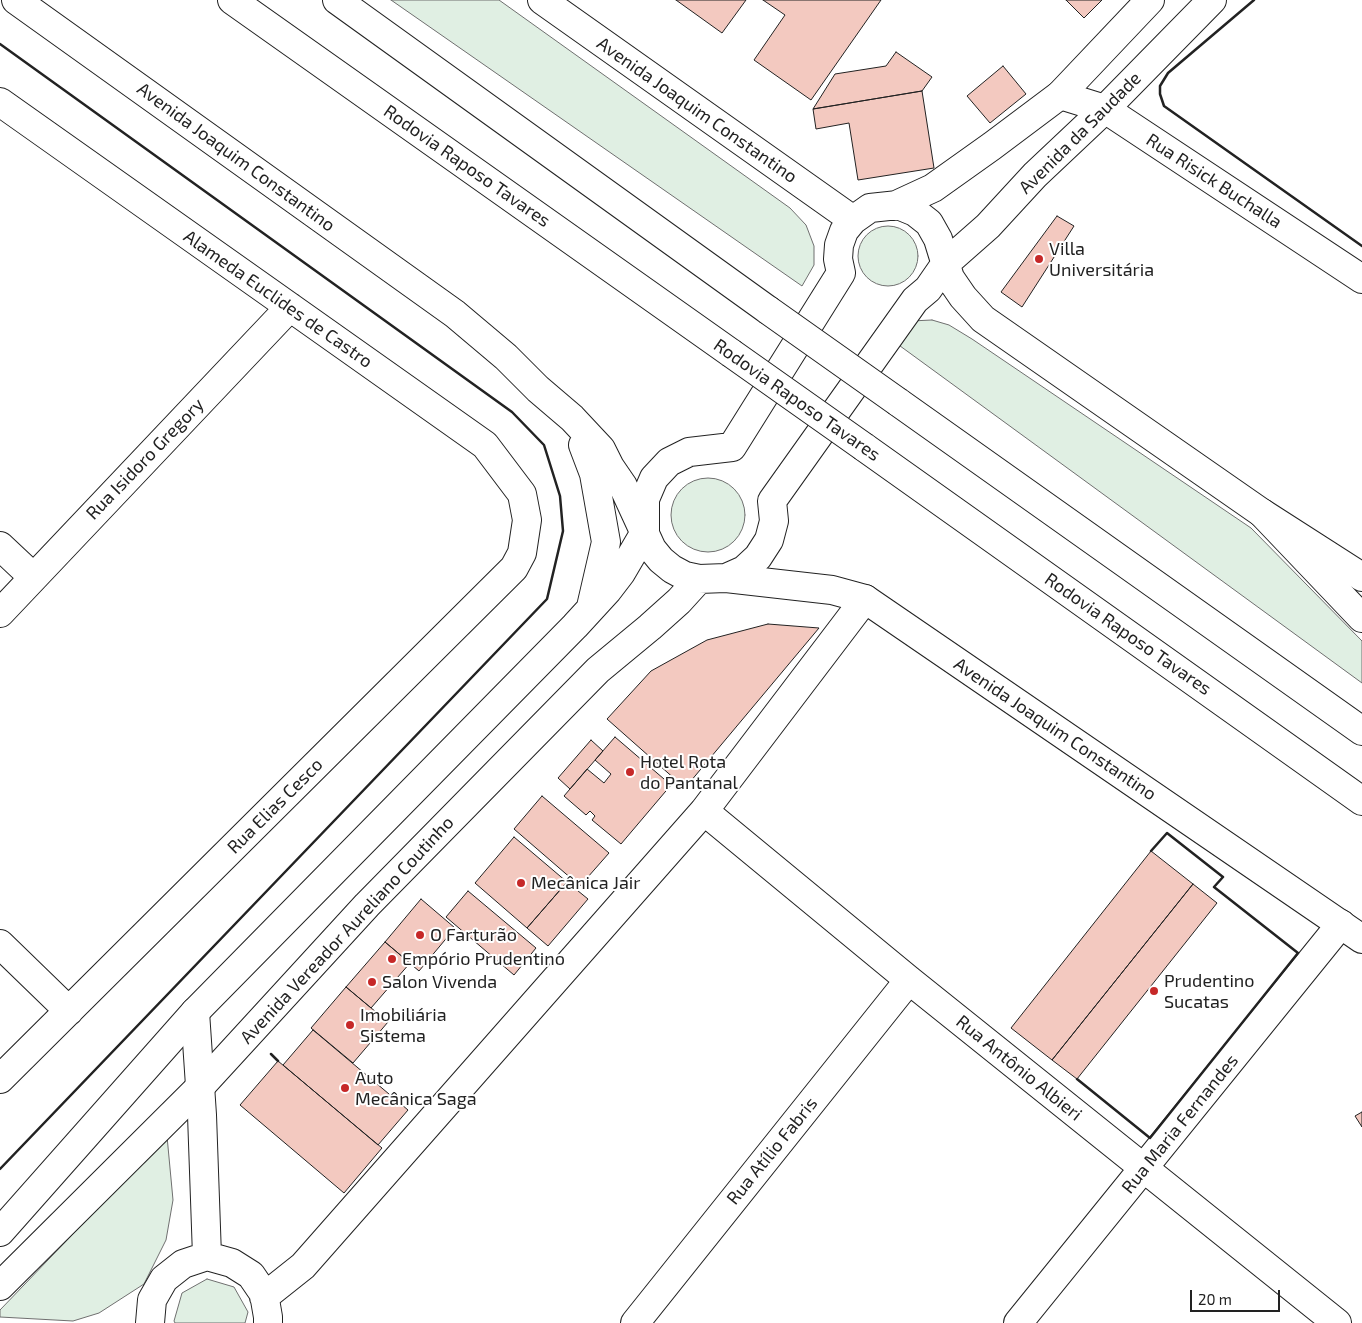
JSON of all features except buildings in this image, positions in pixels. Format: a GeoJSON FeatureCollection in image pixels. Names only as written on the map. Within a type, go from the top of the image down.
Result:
{"type":"FeatureCollection","features":[{"type":"Feature","properties":{"kind":"main road","name":"Avenida Joaquim Constantino"},"geometry":{"type":"LineString","coordinates":[[16,0],[456,314],[506,357],[538,389],[572,418],[601,449],[623,486],[652,549],[672,569],[685,576],[832,590],[865,599],[1352,931]]}},
{"type":"Feature","properties":{"kind":"main road","name":"Rodovia Raposo Tavares"},"geometry":{"type":"LineString","coordinates":[[232,0],[1362,801]]}},
{"type":"Feature","properties":{"kind":"main road"},"geometry":{"type":"LineString","coordinates":[[337,0],[768,310],[1362,731]]}},
{"type":"Feature","properties":{"kind":"main road","name":"Avenida Joaquim Constantino"},"geometry":{"type":"LineString","coordinates":[[542,0],[853,220]]}},
{"type":"Feature","properties":{"kind":"main road"},"geometry":{"type":"LineString","coordinates":[[894,206],[933,188],[1060,95],[1150,0]]}},
{"type":"Feature","properties":{"kind":"main road","name":"Avenida da Saudade"},"geometry":{"type":"LineString","coordinates":[[915,300],[928,288],[946,263],[988,226],[1035,175],[1105,109],[1212,0]]}},
{"type":"Feature","properties":{"kind":"main road","name":"Rua Risick Buchalla"},"geometry":{"type":"LineString","coordinates":[[1060,95],[1105,109],[1362,279]]}},
{"type":"Feature","properties":{"kind":"main road","name":"Alameda Euclides de Castro"},"geometry":{"type":"LineString","coordinates":[[0,102],[485,445],[522,494],[526,520]]}},
{"type":"Feature","properties":{"kind":"main road"},"geometry":{"type":"LineString","coordinates":[[0,1232],[195,1012],[590,611],[621,573],[644,532],[644,499],[654,478],[669,462],[689,452],[732,447],[840,272],[838,259],[839,245],[844,231],[853,220],[870,208],[898,205],[915,212],[929,223],[938,239],[950,278],[963,298],[983,319],[1262,513],[1362,577]]}},
{"type":"Feature","properties":{"kind":"main road","name":"Avenida Vereador Aureliano Coutinho"},"geometry":{"type":"LineString","coordinates":[[0,1286],[200,1087],[367,905],[598,670],[713,578],[744,570],[758,557],[768,540],[774,521],[772,501],[915,300]]}},
{"type":"Feature","properties":{"kind":"main road","name":"Rua Isidoro Gregory"},"geometry":{"type":"LineString","coordinates":[[0,613],[290,307]]}},
{"type":"Feature","properties":{"kind":"main road"},"geometry":{"type":"LineString","coordinates":[[572,418],[594,474],[606,542],[590,611]]}},
{"type":"Feature","properties":{"kind":"main road"},"geometry":{"type":"LineString","coordinates":[[1262,513],[1362,618]]}},
{"type":"Feature","properties":{"kind":"main road","name":"Rua Elias Cesco"},"geometry":{"type":"LineString","coordinates":[[0,1080],[514,568],[522,553],[526,520]]}},
{"type":"Feature","properties":{"kind":"main road"},"geometry":{"type":"LineString","coordinates":[[0,546],[33,577]]}},
{"type":"Feature","properties":{"kind":"main road"},"geometry":{"type":"LineString","coordinates":[[150,1323],[152,1300],[164,1279],[183,1264],[207,1256],[232,1263],[251,1275],[266,1310],[704,811],[865,599]]}},
{"type":"Feature","properties":{"kind":"main road","name":"Rua Antônio Albieri"},"geometry":{"type":"LineString","coordinates":[[704,811],[909,980],[1337,1323]]}},
{"type":"Feature","properties":{"kind":"main road","name":"Rua Maria Fernandes"},"geometry":{"type":"LineString","coordinates":[[1018,1323],[1144,1169],[1352,931]]}},
{"type":"Feature","properties":{"kind":"main road"},"geometry":{"type":"LineString","coordinates":[[0,944],[69,1010]]}},
{"type":"Feature","properties":{"kind":"main road","name":"Rua Atílio Fabris"},"geometry":{"type":"LineString","coordinates":[[634,1323],[909,980]]}},
{"type":"Feature","properties":{"kind":"main road"},"geometry":{"type":"LineString","coordinates":[[195,1012],[207,1256]]}},
{"type":"Feature","properties":{"kind":"green space"},"geometry":{"type":"Polygon","coordinates":[[[391,0],[499,0],[790,208],[806,225],[814,246],[814,265],[802,286],[391,0]]]}},
{"type":"Feature","properties":{"kind":"green space"},"geometry":{"type":"Polygon","coordinates":[[[882,226],[894,226],[905,231],[913,239],[918,250],[916,268],[905,281],[894,286],[882,286],[871,281],[863,273],[858,262],[858,250],[863,239],[871,231],[882,226]]]}},
{"type":"Feature","properties":{"kind":"green space"},"geometry":{"type":"Polygon","coordinates":[[[932,320],[949,325],[972,339],[1251,528],[1362,641],[1362,683],[896,343],[911,321],[932,320]]]}},
{"type":"Feature","properties":{"kind":"green space"},"geometry":{"type":"Polygon","coordinates":[[[708,478],[729,484],[739,494],[745,515],[739,536],[729,546],[708,552],[687,546],[677,536],[671,515],[677,494],[687,484],[708,478]]]}},
{"type":"Feature","properties":{"kind":"green space"},"geometry":{"type":"Polygon","coordinates":[[[167,1136],[173,1200],[166,1240],[144,1284],[99,1313],[73,1321],[0,1317],[0,1310],[167,1136]]]}},
{"type":"Feature","properties":{"kind":"green space"},"geometry":{"type":"Polygon","coordinates":[[[207,1279],[234,1287],[248,1312],[245,1323],[175,1323],[182,1293],[207,1279]]]}},
{"type":"Feature","properties":{"kind":"wall"},"geometry":{"type":"LineString","coordinates":[[1254,0],[1168,73],[1160,86],[1160,94],[1164,106],[1362,246]]}},
{"type":"Feature","properties":{"kind":"wall"},"geometry":{"type":"LineString","coordinates":[[0,44],[512,412],[544,445],[560,496],[563,531],[547,599],[0,1169]]}},
{"type":"Feature","properties":{"kind":"wall"},"geometry":{"type":"LineString","coordinates":[[1077,1079],[1150,1138],[1298,953],[1214,887],[1223,877],[1167,833],[1151,851]]}},
{"type":"Feature","properties":{"kind":"wall"},"geometry":{"type":"LineString","coordinates":[[271,1054],[278,1061]]}},
{"type":"Feature","properties":{"kind":"place","name":"Villa Universitária"},"geometry":{"type":"Point","coordinates":[1039,259]}},
{"type":"Feature","properties":{"kind":"place","name":"Hotel Rota do Pantanal"},"geometry":{"type":"Point","coordinates":[630,772]}},
{"type":"Feature","properties":{"kind":"place","name":"Mecânica Jair"},"geometry":{"type":"Point","coordinates":[521,883]}},
{"type":"Feature","properties":{"kind":"place","name":"O Farturão"},"geometry":{"type":"Point","coordinates":[420,935]}},
{"type":"Feature","properties":{"kind":"place","name":"Empório Prudentino"},"geometry":{"type":"Point","coordinates":[392,959]}},
{"type":"Feature","properties":{"kind":"place","name":"Salon Vivenda"},"geometry":{"type":"Point","coordinates":[372,982]}},
{"type":"Feature","properties":{"kind":"place","name":"Prudentino Sucatas"},"geometry":{"type":"Point","coordinates":[1154,991]}},
{"type":"Feature","properties":{"kind":"place","name":"Imobiliária Sistema"},"geometry":{"type":"Point","coordinates":[350,1025]}},
{"type":"Feature","properties":{"kind":"place","name":"Auto Mecânica Saga"},"geometry":{"type":"Point","coordinates":[345,1088]}}]}
